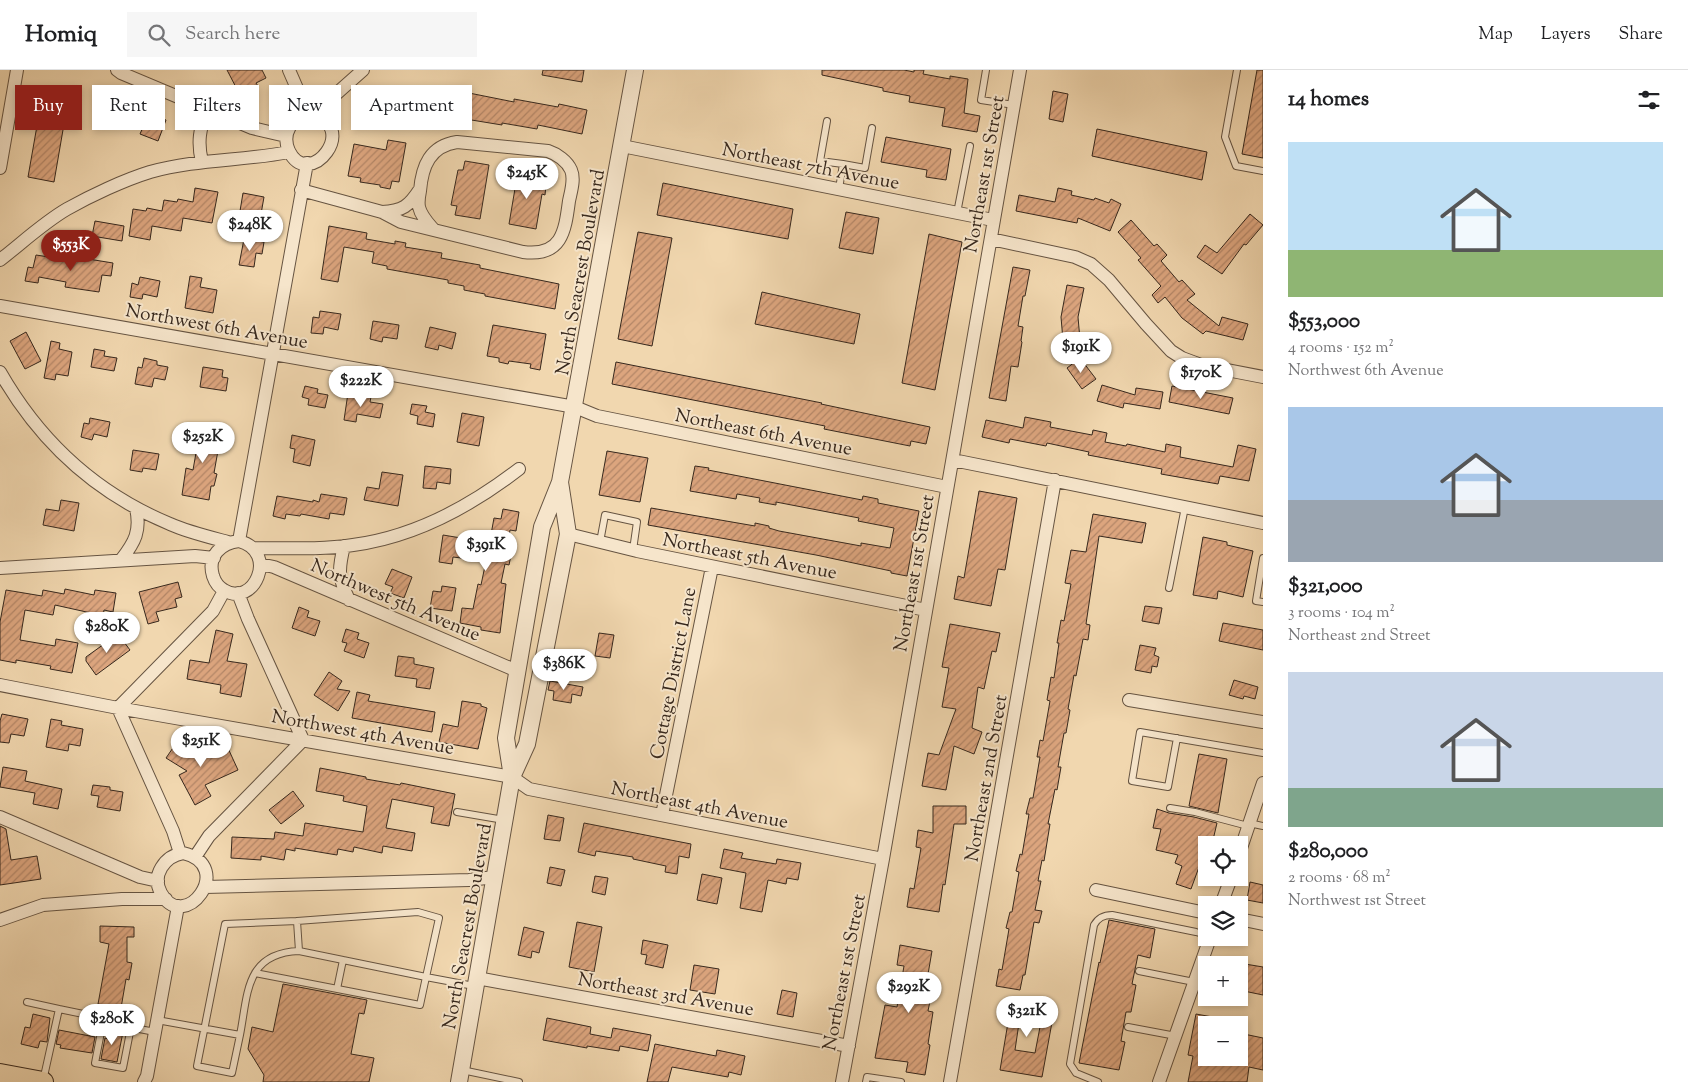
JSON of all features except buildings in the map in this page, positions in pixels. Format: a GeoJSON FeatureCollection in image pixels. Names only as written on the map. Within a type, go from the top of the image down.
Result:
{"type":"FeatureCollection","features":[{"type":"Feature","properties":{"kind":"main road"},"geometry":{"type":"LineString","coordinates":[[0,1074],[43,1082]]}},
{"type":"Feature","properties":{"kind":"street"},"geometry":{"type":"LineString","coordinates":[[0,168],[17,70]]}},
{"type":"Feature","properties":{"kind":"street"},"geometry":{"type":"LineString","coordinates":[[117,70],[175,96]]}},
{"type":"Feature","properties":{"kind":"street"},"geometry":{"type":"LineString","coordinates":[[289,70],[296,85]]}},
{"type":"Feature","properties":{"kind":"street"},"geometry":{"type":"LineString","coordinates":[[341,90],[363,70]]}},
{"type":"Feature","properties":{"kind":"street","name":"North Seacrest Boulevard"},"geometry":{"type":"LineString","coordinates":[[512,777],[506,738],[542,527],[560,482],[635,70]]}},
{"type":"Feature","properties":{"kind":"street","name":"Northeast 1st Street"},"geometry":{"type":"LineString","coordinates":[[842,1082],[883,859],[1020,70]]}},
{"type":"Feature","properties":{"kind":"street"},"geometry":{"type":"LineString","coordinates":[[200,130],[198,147],[202,162]]}},
{"type":"Feature","properties":{"kind":"street"},"geometry":{"type":"LineString","coordinates":[[259,130],[286,136]]}},
{"type":"Feature","properties":{"kind":"street"},"geometry":{"type":"LineString","coordinates":[[289,130],[286,136],[289,152],[296,160],[307,163],[315,163],[325,156],[332,139],[330,130]]}},
{"type":"Feature","properties":{"kind":"street"},"geometry":{"type":"LineString","coordinates":[[301,190],[382,212],[401,222],[523,252],[532,253],[543,252],[551,248],[562,235],[567,215],[572,172],[563,160],[548,151],[456,142],[446,143],[430,155],[420,189],[419,206],[427,222],[434,230]]}},
{"type":"Feature","properties":{"kind":"street","name":"Northeast 7th Avenue"},"geometry":{"type":"LineString","coordinates":[[622,146],[993,220]]}},
{"type":"Feature","properties":{"kind":"street"},"geometry":{"type":"LineString","coordinates":[[0,260],[66,210],[150,172],[202,162],[289,152]]}},
{"type":"Feature","properties":{"kind":"street"},"geometry":{"type":"LineString","coordinates":[[234,541],[272,353],[307,163]]}},
{"type":"Feature","properties":{"kind":"street"},"geometry":{"type":"LineString","coordinates":[[382,212],[406,207],[420,189]]}},
{"type":"Feature","properties":{"kind":"street"},"geometry":{"type":"LineString","coordinates":[[991,239],[1074,257],[1091,264],[1109,280],[1171,351],[1182,358],[1202,365],[1263,377]]}},
{"type":"Feature","properties":{"kind":"street","name":"Northwest 6th Avenue"},"geometry":{"type":"LineString","coordinates":[[0,306],[575,407]]}},
{"type":"Feature","properties":{"kind":"street"},"geometry":{"type":"LineString","coordinates":[[0,372],[36,426],[75,466],[91,479],[136,508],[171,525],[246,543],[253,548],[260,564],[259,575],[253,585],[238,594],[233,594],[219,587],[212,574],[214,558],[222,546],[234,541]]}},
{"type":"Feature","properties":{"kind":"street","name":"Northeast 6th Avenue"},"geometry":{"type":"LineString","coordinates":[[575,407],[596,416],[948,488]]}},
{"type":"Feature","properties":{"kind":"street"},"geometry":{"type":"LineString","coordinates":[[953,460],[1263,522]]}},
{"type":"Feature","properties":{"kind":"street"},"geometry":{"type":"LineString","coordinates":[[253,548],[310,549],[378,540],[442,518],[471,502],[519,469]]}},
{"type":"Feature","properties":{"kind":"street","name":"Northeast 2nd Street"},"geometry":{"type":"LineString","coordinates":[[950,1082],[1056,480]]}},
{"type":"Feature","properties":{"kind":"street","name":"North Seacrest Boulevard"},"geometry":{"type":"LineString","coordinates":[[460,1076],[512,777],[527,744],[568,534],[560,482]]}},
{"type":"Feature","properties":{"kind":"street"},"geometry":{"type":"LineString","coordinates":[[121,560],[132,547],[137,535],[138,521],[136,508]]}},
{"type":"Feature","properties":{"kind":"street","name":"Northeast 5th Avenue"},"geometry":{"type":"LineString","coordinates":[[568,534],[712,567],[926,610]]}},
{"type":"Feature","properties":{"kind":"street"},"geometry":{"type":"LineString","coordinates":[[344,546],[339,575],[349,600]]}},
{"type":"Feature","properties":{"kind":"street"},"geometry":{"type":"LineString","coordinates":[[0,568],[195,556],[214,558]]}},
{"type":"Feature","properties":{"kind":"street","name":"Northwest 5th Avenue"},"geometry":{"type":"LineString","coordinates":[[260,564],[274,568],[517,671]]}},
{"type":"Feature","properties":{"kind":"street","name":"Cottage District Lane"},"geometry":{"type":"LineString","coordinates":[[662,815],[712,567]]}},
{"type":"Feature","properties":{"kind":"street"},"geometry":{"type":"LineString","coordinates":[[180,853],[173,831],[118,708],[213,611],[224,590]]}},
{"type":"Feature","properties":{"kind":"street"},"geometry":{"type":"LineString","coordinates":[[195,857],[209,836],[303,740],[238,594]]}},
{"type":"Feature","properties":{"kind":"street","name":"Northwest 4th Avenue"},"geometry":{"type":"LineString","coordinates":[[0,685],[118,708],[512,777]]}},
{"type":"Feature","properties":{"kind":"street"},"geometry":{"type":"LineString","coordinates":[[1129,700],[1263,722]]}},
{"type":"Feature","properties":{"kind":"street","name":"Northeast 4th Avenue"},"geometry":{"type":"LineString","coordinates":[[512,777],[529,789],[883,859]]}},
{"type":"Feature","properties":{"kind":"street"},"geometry":{"type":"LineString","coordinates":[[1245,836],[1263,783]]}},
{"type":"Feature","properties":{"kind":"street"},"geometry":{"type":"LineString","coordinates":[[0,817],[140,877],[158,881]]}},
{"type":"Feature","properties":{"kind":"street"},"geometry":{"type":"LineString","coordinates":[[183,853],[195,857],[202,863],[206,876],[205,887],[200,897],[194,902],[183,906],[168,902],[162,895],[158,881],[160,870],[165,862],[174,855],[183,853]]}},
{"type":"Feature","properties":{"kind":"street"},"geometry":{"type":"LineString","coordinates":[[205,887],[469,880],[495,877]]}},
{"type":"Feature","properties":{"kind":"street"},"geometry":{"type":"LineString","coordinates":[[1096,890],[1198,911]]}},
{"type":"Feature","properties":{"kind":"street"},"geometry":{"type":"LineString","coordinates":[[0,920],[43,905],[122,899],[166,899]]}},
{"type":"Feature","properties":{"kind":"street"},"geometry":{"type":"LineString","coordinates":[[144,1082],[147,1076],[178,906]]}},
{"type":"Feature","properties":{"kind":"street"},"geometry":{"type":"LineString","coordinates":[[1248,921],[1263,924]]}},
{"type":"Feature","properties":{"kind":"street"},"geometry":{"type":"LineString","coordinates":[[1159,1082],[1207,946]]}},
{"type":"Feature","properties":{"kind":"street","name":"Northeast 3rd Avenue"},"geometry":{"type":"LineString","coordinates":[[476,982],[849,1046]]}},
{"type":"Feature","properties":{"kind":"lane"},"geometry":{"type":"LineString","coordinates":[[986,70],[981,100],[1014,105]]}},
{"type":"Feature","properties":{"kind":"lane"},"geometry":{"type":"LineString","coordinates":[[1237,70],[1225,137],[1236,166],[1263,171]]}},
{"type":"Feature","properties":{"kind":"lane"},"geometry":{"type":"LineString","coordinates":[[826,121],[820,161],[865,168],[872,128]]}},
{"type":"Feature","properties":{"kind":"lane"},"geometry":{"type":"LineString","coordinates":[[956,213],[970,146]]}},
{"type":"Feature","properties":{"kind":"lane"},"geometry":{"type":"LineString","coordinates":[[839,190],[843,164]]}},
{"type":"Feature","properties":{"kind":"lane"},"geometry":{"type":"LineString","coordinates":[[1169,588],[1185,506]]}},
{"type":"Feature","properties":{"kind":"lane"},"geometry":{"type":"LineString","coordinates":[[600,542],[605,515],[637,522],[633,550]]}},
{"type":"Feature","properties":{"kind":"lane"},"geometry":{"type":"LineString","coordinates":[[1263,558],[1256,601],[1263,602]]}},
{"type":"Feature","properties":{"kind":"lane"},"geometry":{"type":"LineString","coordinates":[[1177,738],[1168,787],[1132,780],[1140,732],[1177,738],[1263,753]]}},
{"type":"Feature","properties":{"kind":"lane"},"geometry":{"type":"LineString","coordinates":[[1170,808],[1263,826]]}},
{"type":"Feature","properties":{"kind":"lane"},"geometry":{"type":"LineString","coordinates":[[457,812],[505,820]]}},
{"type":"Feature","properties":{"kind":"lane"},"geometry":{"type":"LineString","coordinates":[[255,973],[420,1005],[426,977],[439,918],[418,912],[298,921],[225,924],[197,1066],[232,1073],[251,978],[259,966],[271,957],[284,952],[299,951],[426,977],[476,982]]}},
{"type":"Feature","properties":{"kind":"lane"},"geometry":{"type":"LineString","coordinates":[[1098,1082],[1076,1073],[1070,1064],[1094,926],[1097,920],[1112,915],[1198,933]]}},
{"type":"Feature","properties":{"kind":"lane"},"geometry":{"type":"LineString","coordinates":[[298,921],[299,951]]}},
{"type":"Feature","properties":{"kind":"lane"},"geometry":{"type":"LineString","coordinates":[[337,989],[343,960]]}},
{"type":"Feature","properties":{"kind":"lane"},"geometry":{"type":"LineString","coordinates":[[1139,971],[1194,982]]}},
{"type":"Feature","properties":{"kind":"lane"},"geometry":{"type":"LineString","coordinates":[[27,1002],[88,1015]]}},
{"type":"Feature","properties":{"kind":"lane"},"geometry":{"type":"LineString","coordinates":[[43,1082],[59,1009]]}},
{"type":"Feature","properties":{"kind":"lane"},"geometry":{"type":"LineString","coordinates":[[131,1028],[123,1068],[95,1063],[103,1022],[131,1028],[156,1026],[204,1028],[240,1035]]}},
{"type":"Feature","properties":{"kind":"lane"},"geometry":{"type":"LineString","coordinates":[[1128,1027],[1176,1036]]}},
{"type":"Feature","properties":{"kind":"lane"},"geometry":{"type":"LineString","coordinates":[[460,1076],[519,1082]]}},
{"type":"Feature","properties":{"kind":"lane"},"geometry":{"type":"LineString","coordinates":[[866,1082],[866,1077],[900,1082]]}}]}
